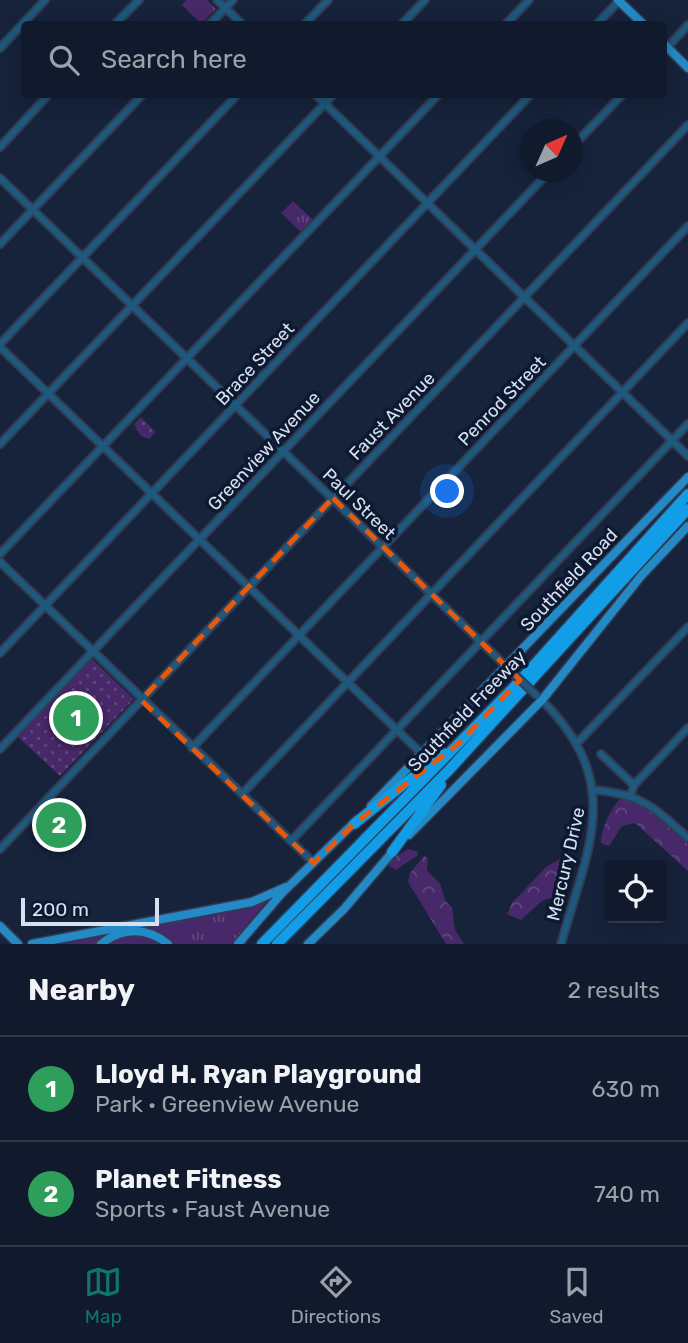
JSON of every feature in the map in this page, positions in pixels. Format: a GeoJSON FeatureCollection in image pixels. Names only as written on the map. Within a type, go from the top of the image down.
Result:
{"type":"FeatureCollection","features":[{"type":"Feature","properties":{"kind":"highway"},"geometry":{"type":"LineString","coordinates":[[684,505],[688,493]]}},
{"type":"Feature","properties":{"kind":"highway","name":"Southfield Freeway"},"geometry":{"type":"LineString","coordinates":[[276,944],[449,770],[673,525],[684,505]]}},
{"type":"Feature","properties":{"kind":"highway","name":"Southfield Freeway"},"geometry":{"type":"LineString","coordinates":[[262,944],[516,685],[684,505]]}},
{"type":"Feature","properties":{"kind":"highway"},"geometry":{"type":"LineString","coordinates":[[673,525],[688,514]]}},
{"type":"Feature","properties":{"kind":"highway"},"geometry":{"type":"LineString","coordinates":[[354,824],[438,756],[458,744]]}},
{"type":"Feature","properties":{"kind":"highway"},"geometry":{"type":"LineString","coordinates":[[392,852],[449,770]]}},
{"type":"Feature","properties":{"kind":"main road"},"geometry":{"type":"LineString","coordinates":[[619,0],[640,21]]}},
{"type":"Feature","properties":{"kind":"main road"},"geometry":{"type":"LineString","coordinates":[[667,50],[688,68]]}},
{"type":"Feature","properties":{"kind":"main road","name":"Southfield Road"},"geometry":{"type":"LineString","coordinates":[[297,879],[510,669],[688,477]]}},
{"type":"Feature","properties":{"kind":"main road"},"geometry":{"type":"LineString","coordinates":[[316,944],[392,852],[539,698],[641,576],[688,526]]}},
{"type":"Feature","properties":{"kind":"main road"},"geometry":{"type":"LineString","coordinates":[[32,944],[252,902],[297,879]]}},
{"type":"Feature","properties":{"kind":"main road"},"geometry":{"type":"LineString","coordinates":[[238,944],[297,879]]}},
{"type":"Feature","properties":{"kind":"main road"},"geometry":{"type":"LineString","coordinates":[[308,944],[344,909]]}},
{"type":"Feature","properties":{"kind":"main road"},"geometry":{"type":"LineString","coordinates":[[0,926],[18,944]]}},
{"type":"Feature","properties":{"kind":"main road"},"geometry":{"type":"LineString","coordinates":[[101,944],[116,934],[132,931],[152,934],[168,944]]}},
{"type":"Feature","properties":{"kind":"street"},"geometry":{"type":"LineString","coordinates":[[25,21],[45,0]]}},
{"type":"Feature","properties":{"kind":"street"},"geometry":{"type":"LineString","coordinates":[[119,21],[139,0]]}},
{"type":"Feature","properties":{"kind":"street"},"geometry":{"type":"LineString","coordinates":[[217,0],[239,21]]}},
{"type":"Feature","properties":{"kind":"street"},"geometry":{"type":"LineString","coordinates":[[213,21],[233,0]]}},
{"type":"Feature","properties":{"kind":"street"},"geometry":{"type":"LineString","coordinates":[[308,21],[328,0]]}},
{"type":"Feature","properties":{"kind":"street"},"geometry":{"type":"LineString","coordinates":[[405,21],[425,0]]}},
{"type":"Feature","properties":{"kind":"street"},"geometry":{"type":"LineString","coordinates":[[509,21],[529,0]]}},
{"type":"Feature","properties":{"kind":"street"},"geometry":{"type":"LineString","coordinates":[[600,21],[619,0]]}},
{"type":"Feature","properties":{"kind":"street"},"geometry":{"type":"LineString","coordinates":[[667,46],[688,25]]}},
{"type":"Feature","properties":{"kind":"street"},"geometry":{"type":"LineString","coordinates":[[0,48],[21,26]]}},
{"type":"Feature","properties":{"kind":"street"},"geometry":{"type":"LineString","coordinates":[[0,147],[45,98]]}},
{"type":"Feature","properties":{"kind":"street"},"geometry":{"type":"LineString","coordinates":[[0,244],[139,98]]}},
{"type":"Feature","properties":{"kind":"street"},"geometry":{"type":"LineString","coordinates":[[234,98],[0,346],[423,755]]}},
{"type":"Feature","properties":{"kind":"street"},"geometry":{"type":"LineString","coordinates":[[319,98],[688,456]]}},
{"type":"Feature","properties":{"kind":"street"},"geometry":{"type":"LineString","coordinates":[[0,444],[330,98]]}},
{"type":"Feature","properties":{"kind":"street"},"geometry":{"type":"LineString","coordinates":[[0,554],[435,98]]}},
{"type":"Feature","properties":{"kind":"street","name":"Brace Street"},"geometry":{"type":"LineString","coordinates":[[0,653],[527,98]]}},
{"type":"Feature","properties":{"kind":"street"},"geometry":{"type":"LineString","coordinates":[[583,136],[619,98]]}},
{"type":"Feature","properties":{"kind":"street","name":"Faust Avenue"},"geometry":{"type":"LineString","coordinates":[[0,849],[688,125]]}},
{"type":"Feature","properties":{"kind":"street","name":"Paul Street"},"geometry":{"type":"LineString","coordinates":[[0,178],[539,698],[578,742],[594,790]]}},
{"type":"Feature","properties":{"kind":"street","name":"Greenview Avenue"},"geometry":{"type":"LineString","coordinates":[[0,749],[539,182]]}},
{"type":"Feature","properties":{"kind":"street","name":"Penrod Street"},"geometry":{"type":"LineString","coordinates":[[192,748],[688,226]]}},
{"type":"Feature","properties":{"kind":"street"},"geometry":{"type":"LineString","coordinates":[[242,794],[688,323]]}},
{"type":"Feature","properties":{"kind":"street"},"geometry":{"type":"LineString","coordinates":[[291,841],[688,424]]}},
{"type":"Feature","properties":{"kind":"street"},"geometry":{"type":"LineString","coordinates":[[0,562],[314,863]]}},
{"type":"Feature","properties":{"kind":"street"},"geometry":{"type":"LineString","coordinates":[[578,742],[688,627]]}},
{"type":"Feature","properties":{"kind":"street"},"geometry":{"type":"LineString","coordinates":[[631,794],[634,785],[688,728]]}},
{"type":"Feature","properties":{"kind":"street"},"geometry":{"type":"LineString","coordinates":[[601,754],[634,785]]}},
{"type":"Feature","properties":{"kind":"street"},"geometry":{"type":"LineString","coordinates":[[594,790],[631,794],[649,803],[687,834]]}},
{"type":"Feature","properties":{"kind":"street","name":"Mercury Drive"},"geometry":{"type":"LineString","coordinates":[[561,944],[592,829],[596,804],[594,790]]}},
{"type":"Feature","properties":{"kind":"highlighted area"},"geometry":{"type":"Polygon","coordinates":[[[333,498],[520,680],[458,744],[354,824],[314,863],[141,700],[333,498]]]}},
{"type":"Feature","properties":{"kind":"green space"},"geometry":{"type":"Polygon","coordinates":[[[186,0],[207,0],[216,9],[204,21],[198,21],[182,5],[186,0]]]}},
{"type":"Feature","properties":{"kind":"green space"},"geometry":{"type":"Polygon","coordinates":[[[293,201],[313,220],[301,232],[281,213],[293,201]]]}},
{"type":"Feature","properties":{"kind":"green space"},"geometry":{"type":"Polygon","coordinates":[[[141,417],[156,432],[149,439],[140,435],[134,424],[141,417]]]}},
{"type":"Feature","properties":{"kind":"green space"},"geometry":{"type":"Polygon","coordinates":[[[92,659],[134,699],[60,776],[18,737],[92,659]]]}},
{"type":"Feature","properties":{"kind":"green space"},"geometry":{"type":"Polygon","coordinates":[[[623,797],[649,809],[688,844],[688,871],[635,823],[622,826],[609,846],[601,843],[608,817],[623,797]]]}},
{"type":"Feature","properties":{"kind":"green space"},"geometry":{"type":"Polygon","coordinates":[[[408,849],[417,851],[418,855],[396,870],[389,866],[392,859],[408,849]]]}},
{"type":"Feature","properties":{"kind":"green space"},"geometry":{"type":"Polygon","coordinates":[[[424,856],[428,858],[427,870],[440,884],[445,900],[452,908],[455,930],[464,944],[446,944],[408,882],[410,873],[424,856]]]}},
{"type":"Feature","properties":{"kind":"green space"},"geometry":{"type":"Polygon","coordinates":[[[562,858],[568,861],[558,896],[542,901],[521,920],[507,914],[512,903],[546,867],[562,858]]]}},
{"type":"Feature","properties":{"kind":"green space"},"geometry":{"type":"Polygon","coordinates":[[[267,901],[232,944],[172,944],[141,929],[98,944],[55,944],[267,901]]]}},
{"type":"Feature","properties":{"kind":"green space"},"geometry":{"type":"Polygon","coordinates":[[[127,935],[141,935],[163,944],[107,944],[127,935]]]}},
{"type":"Feature","properties":{"kind":"place","name":"Lloyd H. Ryan Playground"},"geometry":{"type":"Point","coordinates":[76,718]}},
{"type":"Feature","properties":{"kind":"place","name":"Planet Fitness"},"geometry":{"type":"Point","coordinates":[59,825]}}]}
